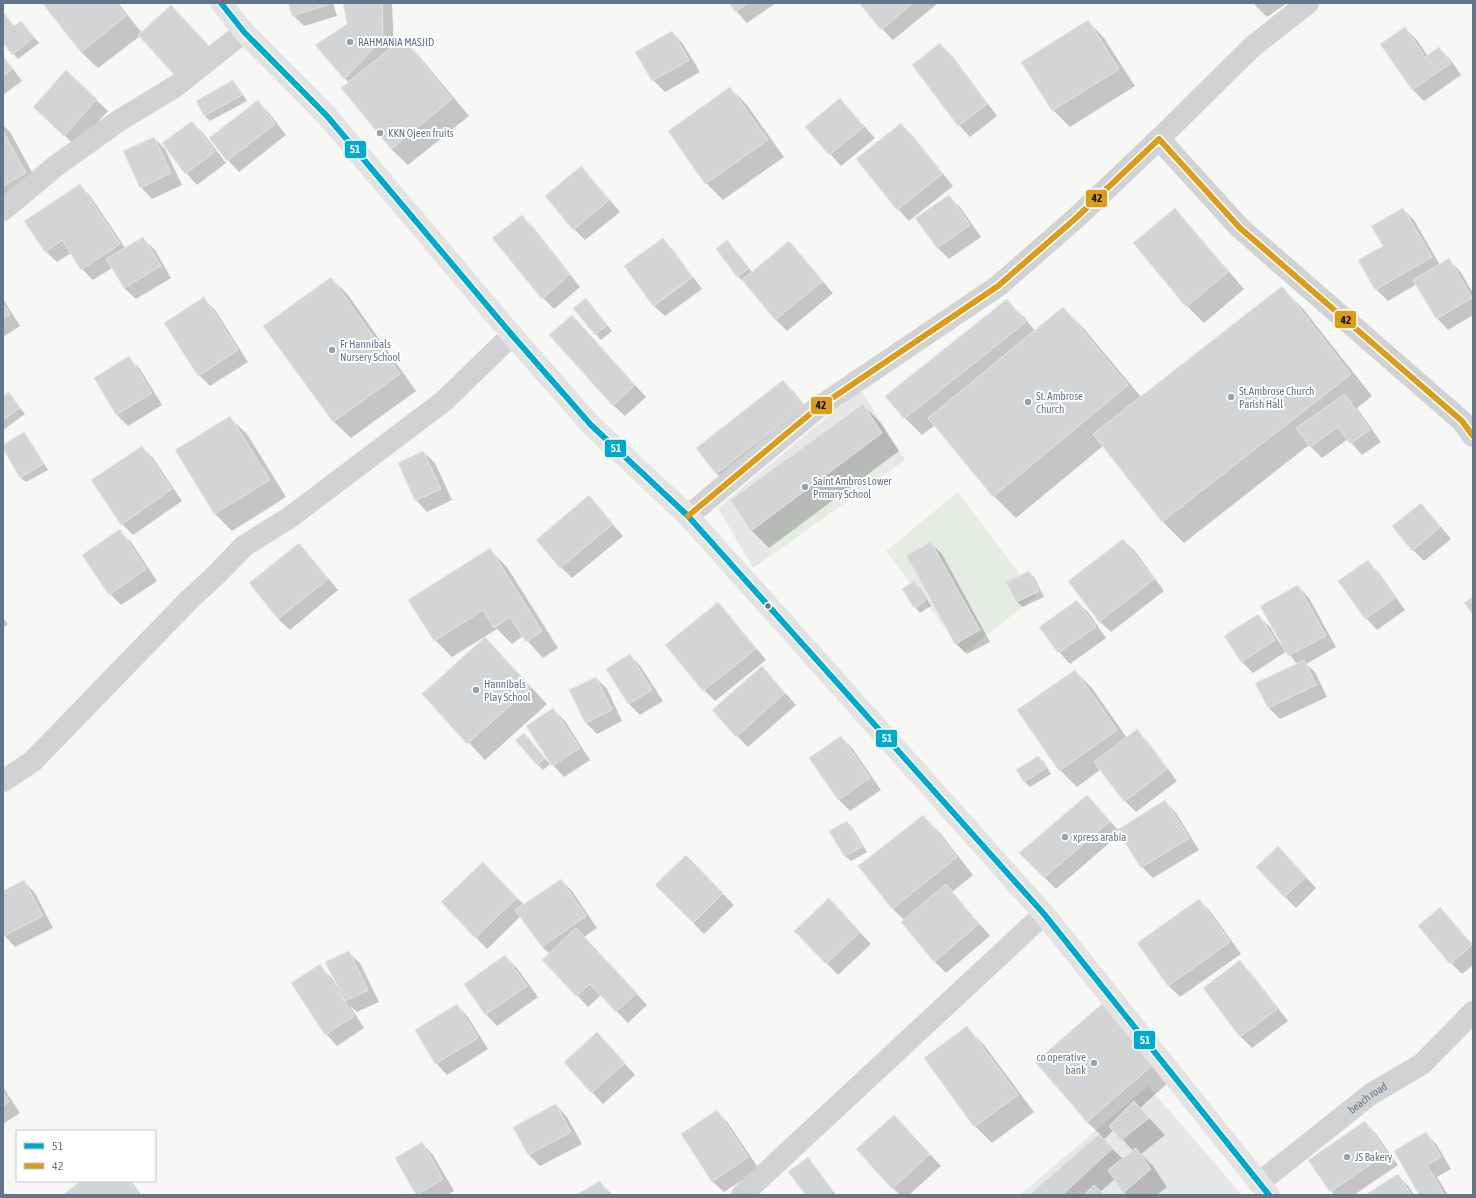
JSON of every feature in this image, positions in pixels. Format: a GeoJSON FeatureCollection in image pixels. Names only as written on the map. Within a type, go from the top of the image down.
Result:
{"type":"FeatureCollection","features":[{"type":"Feature","properties":{"kind":"main road"},"geometry":{"type":"LineString","coordinates":[[221,3],[244,32],[327,116],[512,335],[591,425],[688,516],[1044,914],[1264,1189]]}},
{"type":"Feature","properties":{"kind":"street"},"geometry":{"type":"LineString","coordinates":[[688,516],[816,409],[998,286],[1076,218],[1252,48],[1308,3]]}},
{"type":"Feature","properties":{"kind":"street"},"geometry":{"type":"LineString","coordinates":[[3,210],[64,161],[120,120],[176,86],[244,32]]}},
{"type":"Feature","properties":{"kind":"street"},"geometry":{"type":"LineString","coordinates":[[1159,139],[1240,228],[1462,421],[1473,436]]}},
{"type":"Feature","properties":{"kind":"street"},"geometry":{"type":"LineString","coordinates":[[3,781],[33,761],[189,600],[244,546],[290,518],[444,401],[512,335]]}},
{"type":"Feature","properties":{"kind":"street"},"geometry":{"type":"LineString","coordinates":[[742,1195],[1044,914]]}},
{"type":"Feature","properties":{"kind":"street","name":"beach road"},"geometry":{"type":"LineString","coordinates":[[1264,1189],[1371,1094],[1422,1064],[1473,1012]]}},
{"type":"Feature","properties":{"kind":"shaded area","name":"Saint Ambros Lower Prmary School"},"geometry":{"type":"Polygon","coordinates":[[[860,389],[905,460],[753,568],[718,508],[860,389]]]}},
{"type":"Feature","properties":{"kind":"shaded area"},"geometry":{"type":"Polygon","coordinates":[[[884,448],[895,466],[769,557],[756,541],[884,448]]]}},
{"type":"Feature","properties":{"kind":"shaded area"},"geometry":{"type":"Polygon","coordinates":[[[958,492],[1036,596],[964,653],[886,551],[958,492]]]}},
{"type":"Feature","properties":{"kind":"shaded area"},"geometry":{"type":"Polygon","coordinates":[[[1148,1086],[1242,1195],[1020,1195],[1148,1086]]]}},
{"type":"Feature","properties":{"kind":"building"},"geometry":{"type":"Polygon","coordinates":[[[42,3],[116,3],[126,16],[81,52],[42,3]]]}},
{"type":"Feature","properties":{"kind":"building"},"geometry":{"type":"Polygon","coordinates":[[[288,3],[326,3],[327,5],[292,16],[288,3]]]}},
{"type":"Feature","properties":{"kind":"building","name":"RAHMANIA MASJID"},"geometry":{"type":"Polygon","coordinates":[[[343,3],[382,3],[383,39],[344,79],[315,45],[347,24],[343,3]]]}},
{"type":"Feature","properties":{"kind":"building"},"geometry":{"type":"Polygon","coordinates":[[[729,3],[748,3],[735,12],[729,3]]]}},
{"type":"Feature","properties":{"kind":"building"},"geometry":{"type":"Polygon","coordinates":[[[859,3],[913,3],[881,30],[859,3]]]}},
{"type":"Feature","properties":{"kind":"building"},"geometry":{"type":"Polygon","coordinates":[[[171,5],[211,48],[178,79],[138,35],[171,5]]]}},
{"type":"Feature","properties":{"kind":"building"},"geometry":{"type":"Polygon","coordinates":[[[3,12],[14,26],[21,21],[34,37],[12,55],[3,43],[3,12]]]}},
{"type":"Feature","properties":{"kind":"building"},"geometry":{"type":"Polygon","coordinates":[[[1088,20],[1119,69],[1052,111],[1021,62],[1088,20]]]}},
{"type":"Feature","properties":{"kind":"building"},"geometry":{"type":"Polygon","coordinates":[[[1405,27],[1425,57],[1439,47],[1451,63],[1412,90],[1380,44],[1405,27]]]}},
{"type":"Feature","properties":{"kind":"building"},"geometry":{"type":"Polygon","coordinates":[[[672,31],[689,60],[652,81],[635,52],[672,31]]]}},
{"type":"Feature","properties":{"kind":"building"},"geometry":{"type":"Polygon","coordinates":[[[403,38],[452,99],[391,149],[341,88],[403,38]]]}},
{"type":"Feature","properties":{"kind":"building"},"geometry":{"type":"Polygon","coordinates":[[[940,43],[987,104],[958,126],[912,65],[940,43]]]}},
{"type":"Feature","properties":{"kind":"building"},"geometry":{"type":"Polygon","coordinates":[[[3,58],[12,69],[3,76],[3,58]]]}},
{"type":"Feature","properties":{"kind":"building"},"geometry":{"type":"Polygon","coordinates":[[[66,70],[97,99],[64,136],[33,107],[66,70]]]}},
{"type":"Feature","properties":{"kind":"building"},"geometry":{"type":"Polygon","coordinates":[[[233,80],[242,95],[204,116],[196,101],[233,80]]]}},
{"type":"Feature","properties":{"kind":"building"},"geometry":{"type":"Polygon","coordinates":[[[730,87],[768,140],[705,184],[668,131],[730,87]]]}},
{"type":"Feature","properties":{"kind":"building"},"geometry":{"type":"Polygon","coordinates":[[[840,98],[864,127],[829,155],[805,127],[840,98]]]}},
{"type":"Feature","properties":{"kind":"building"},"geometry":{"type":"Polygon","coordinates":[[[258,100],[275,124],[227,161],[209,138],[258,100]]]}},
{"type":"Feature","properties":{"kind":"building"},"geometry":{"type":"Polygon","coordinates":[[[192,121],[215,152],[185,174],[162,143],[192,121]]]}},
{"type":"Feature","properties":{"kind":"building"},"geometry":{"type":"Polygon","coordinates":[[[901,123],[942,174],[897,210],[856,159],[901,123]]]}},
{"type":"Feature","properties":{"kind":"building"},"geometry":{"type":"Polygon","coordinates":[[[3,131],[26,173],[3,186],[3,131]]]}},
{"type":"Feature","properties":{"kind":"building"},"geometry":{"type":"Polygon","coordinates":[[[154,137],[171,173],[140,188],[123,151],[154,137]]]}},
{"type":"Feature","properties":{"kind":"building"},"geometry":{"type":"Polygon","coordinates":[[[581,166],[609,200],[573,230],[545,196],[581,166]]]}},
{"type":"Feature","properties":{"kind":"building"},"geometry":{"type":"Polygon","coordinates":[[[80,184],[120,244],[81,270],[62,240],[45,252],[24,221],[80,184]]]}},
{"type":"Feature","properties":{"kind":"building"},"geometry":{"type":"Polygon","coordinates":[[[949,195],[970,225],[937,248],[915,218],[949,195]]]}},
{"type":"Feature","properties":{"kind":"building"},"geometry":{"type":"Polygon","coordinates":[[[1175,208],[1228,272],[1186,307],[1133,243],[1175,208]]]}},
{"type":"Feature","properties":{"kind":"building"},"geometry":{"type":"Polygon","coordinates":[[[1403,208],[1432,257],[1375,290],[1358,260],[1383,246],[1371,226],[1403,208]]]}},
{"type":"Feature","properties":{"kind":"building"},"geometry":{"type":"Polygon","coordinates":[[[522,215],[569,275],[542,299],[492,238],[522,215]]]}},
{"type":"Feature","properties":{"kind":"building"},"geometry":{"type":"Polygon","coordinates":[[[143,237],[161,266],[124,288],[106,259],[143,237]]]}},
{"type":"Feature","properties":{"kind":"building"},"geometry":{"type":"Polygon","coordinates":[[[663,238],[692,277],[653,306],[624,266],[663,238]]]}},
{"type":"Feature","properties":{"kind":"building"},"geometry":{"type":"Polygon","coordinates":[[[727,240],[749,268],[737,277],[716,249],[727,240]]]}},
{"type":"Feature","properties":{"kind":"building"},"geometry":{"type":"Polygon","coordinates":[[[789,241],[823,281],[775,320],[742,280],[789,241]]]}},
{"type":"Feature","properties":{"kind":"building"},"geometry":{"type":"Polygon","coordinates":[[[1449,258],[1472,298],[1436,319],[1413,280],[1449,258]]]}},
{"type":"Feature","properties":{"kind":"building","name":"Fr Hannibals Nursery School"},"geometry":{"type":"Polygon","coordinates":[[[331,277],[400,374],[333,422],[263,326],[331,277]]]}},
{"type":"Feature","properties":{"kind":"building","name":"St.Ambrose Church Parish Hall"},"geometry":{"type":"Polygon","coordinates":[[[1282,286],[1351,374],[1162,522],[1093,434],[1282,286]]]}},
{"type":"Feature","properties":{"kind":"building"},"geometry":{"type":"Polygon","coordinates":[[[204,297],[238,350],[198,376],[164,323],[204,297]]]}},
{"type":"Feature","properties":{"kind":"building"},"geometry":{"type":"Polygon","coordinates":[[[586,298],[607,325],[595,335],[573,308],[586,298]]]}},
{"type":"Feature","properties":{"kind":"building"},"geometry":{"type":"Polygon","coordinates":[[[1007,299],[1026,322],[904,419],[885,396],[1007,299]]]}},
{"type":"Feature","properties":{"kind":"building"},"geometry":{"type":"Polygon","coordinates":[[[3,304],[10,314],[3,319],[3,304]]]}},
{"type":"Feature","properties":{"kind":"building","name":"St. Ambrose Church"},"geometry":{"type":"Polygon","coordinates":[[[1063,307],[1128,385],[993,497],[928,418],[1063,307]]]}},
{"type":"Feature","properties":{"kind":"building"},"geometry":{"type":"Polygon","coordinates":[[[572,315],[635,385],[613,406],[549,335],[572,315]]]}},
{"type":"Feature","properties":{"kind":"building"},"geometry":{"type":"Polygon","coordinates":[[[129,356],[152,393],[116,415],[94,378],[129,356]]]}},
{"type":"Feature","properties":{"kind":"building"},"geometry":{"type":"Polygon","coordinates":[[[783,380],[803,406],[716,474],[696,448],[783,380]]]}},
{"type":"Feature","properties":{"kind":"building"},"geometry":{"type":"Polygon","coordinates":[[[9,392],[20,408],[3,420],[3,396],[9,392]]]}},
{"type":"Feature","properties":{"kind":"building"},"geometry":{"type":"Polygon","coordinates":[[[1345,394],[1370,430],[1350,444],[1338,427],[1310,447],[1296,428],[1345,394]]]}},
{"type":"Feature","properties":{"kind":"building"},"geometry":{"type":"Polygon","coordinates":[[[863,404],[882,433],[751,531],[730,500],[863,404]]]}},
{"type":"Feature","properties":{"kind":"building"},"geometry":{"type":"Polygon","coordinates":[[[230,416],[270,480],[214,514],[175,450],[230,416]]]}},
{"type":"Feature","properties":{"kind":"building"},"geometry":{"type":"Polygon","coordinates":[[[24,432],[43,464],[20,478],[3,449],[3,445],[24,432]]]}},
{"type":"Feature","properties":{"kind":"building"},"geometry":{"type":"Polygon","coordinates":[[[142,446],[172,489],[121,525],[91,480],[142,446]]]}},
{"type":"Feature","properties":{"kind":"building"},"geometry":{"type":"Polygon","coordinates":[[[423,451],[441,489],[415,501],[398,463],[423,451]]]}},
{"type":"Feature","properties":{"kind":"building"},"geometry":{"type":"Polygon","coordinates":[[[589,495],[613,524],[560,568],[536,540],[589,495]]]}},
{"type":"Feature","properties":{"kind":"building"},"geometry":{"type":"Polygon","coordinates":[[[1421,503],[1440,527],[1412,551],[1392,526],[1421,503]]]}},
{"type":"Feature","properties":{"kind":"building"},"geometry":{"type":"Polygon","coordinates":[[[120,529],[146,569],[109,595],[82,555],[120,529]]]}},
{"type":"Feature","properties":{"kind":"building"},"geometry":{"type":"Polygon","coordinates":[[[1123,539],[1154,579],[1099,622],[1068,581],[1123,539]]]}},
{"type":"Feature","properties":{"kind":"building"},"geometry":{"type":"Polygon","coordinates":[[[931,542],[980,630],[955,644],[906,555],[931,542]]]}},
{"type":"Feature","properties":{"kind":"building"},"geometry":{"type":"Polygon","coordinates":[[[299,543],[328,579],[278,619],[249,583],[299,543]]]}},
{"type":"Feature","properties":{"kind":"building"},"geometry":{"type":"Polygon","coordinates":[[[490,548],[542,631],[526,642],[510,617],[494,628],[483,610],[434,641],[408,600],[490,548]]]}},
{"type":"Feature","properties":{"kind":"building"},"geometry":{"type":"Polygon","coordinates":[[[1368,560],[1395,598],[1365,619],[1338,581],[1368,560]]]}},
{"type":"Feature","properties":{"kind":"building"},"geometry":{"type":"Polygon","coordinates":[[[1029,571],[1039,591],[1016,602],[1006,582],[1029,571]]]}},
{"type":"Feature","properties":{"kind":"building"},"geometry":{"type":"Polygon","coordinates":[[[914,581],[926,600],[914,608],[902,589],[914,581]]]}},
{"type":"Feature","properties":{"kind":"building"},"geometry":{"type":"Polygon","coordinates":[[[1298,585],[1326,636],[1288,656],[1260,606],[1298,585]]]}},
{"type":"Feature","properties":{"kind":"building"},"geometry":{"type":"Polygon","coordinates":[[[1473,597],[1473,615],[1464,603],[1473,597]]]}},
{"type":"Feature","properties":{"kind":"building"},"geometry":{"type":"Polygon","coordinates":[[[1077,600],[1096,627],[1058,653],[1039,627],[1077,600]]]}},
{"type":"Feature","properties":{"kind":"building"},"geometry":{"type":"Polygon","coordinates":[[[718,602],[756,649],[703,691],[665,645],[718,602]]]}},
{"type":"Feature","properties":{"kind":"building"},"geometry":{"type":"Polygon","coordinates":[[[1258,614],[1275,640],[1241,662],[1224,636],[1258,614]]]}},
{"type":"Feature","properties":{"kind":"building","name":"Hannibals Play School"},"geometry":{"type":"Polygon","coordinates":[[[485,637],[531,687],[467,744],[422,694],[485,637]]]}},
{"type":"Feature","properties":{"kind":"building"},"geometry":{"type":"Polygon","coordinates":[[[630,654],[652,690],[628,704],[606,669],[630,654]]]}},
{"type":"Feature","properties":{"kind":"building"},"geometry":{"type":"Polygon","coordinates":[[[1304,660],[1316,685],[1268,708],[1255,683],[1304,660]]]}},
{"type":"Feature","properties":{"kind":"building"},"geometry":{"type":"Polygon","coordinates":[[[762,666],[785,693],[736,737],[712,710],[762,666]]]}},
{"type":"Feature","properties":{"kind":"building"},"geometry":{"type":"Polygon","coordinates":[[[1075,670],[1117,730],[1059,771],[1017,710],[1075,670]]]}},
{"type":"Feature","properties":{"kind":"building"},"geometry":{"type":"Polygon","coordinates":[[[596,677],[612,710],[585,723],[569,690],[596,677]]]}},
{"type":"Feature","properties":{"kind":"building"},"geometry":{"type":"Polygon","coordinates":[[[553,708],[580,748],[552,766],[526,726],[553,708]]]}},
{"type":"Feature","properties":{"kind":"building"},"geometry":{"type":"Polygon","coordinates":[[[1137,729],[1167,769],[1124,802],[1094,762],[1137,729]]]}},
{"type":"Feature","properties":{"kind":"building"},"geometry":{"type":"Polygon","coordinates":[[[524,733],[545,758],[537,765],[515,740],[524,733]]]}},
{"type":"Feature","properties":{"kind":"building"},"geometry":{"type":"Polygon","coordinates":[[[841,736],[870,778],[838,800],[809,758],[841,736]]]}},
{"type":"Feature","properties":{"kind":"building"},"geometry":{"type":"Polygon","coordinates":[[[1038,756],[1046,768],[1024,782],[1016,770],[1038,756]]]}},
{"type":"Feature","properties":{"kind":"building","name":"xpress arabia"},"geometry":{"type":"Polygon","coordinates":[[[1087,795],[1110,821],[1044,878],[1019,853],[1087,795]]]}},
{"type":"Feature","properties":{"kind":"building"},"geometry":{"type":"Polygon","coordinates":[[[1165,800],[1189,838],[1141,868],[1117,830],[1165,800]]]}},
{"type":"Feature","properties":{"kind":"building"},"geometry":{"type":"Polygon","coordinates":[[[923,815],[957,857],[892,909],[858,866],[923,815]]]}},
{"type":"Feature","properties":{"kind":"building"},"geometry":{"type":"Polygon","coordinates":[[[847,821],[862,847],[844,856],[829,831],[847,821]]]}},
{"type":"Feature","properties":{"kind":"building"},"geometry":{"type":"Polygon","coordinates":[[[1278,846],[1306,877],[1284,897],[1256,867],[1278,846]]]}},
{"type":"Feature","properties":{"kind":"building"},"geometry":{"type":"Polygon","coordinates":[[[686,855],[723,893],[693,923],[655,885],[686,855]]]}},
{"type":"Feature","properties":{"kind":"building"},"geometry":{"type":"Polygon","coordinates":[[[483,862],[517,898],[475,938],[441,902],[483,862]]]}},
{"type":"Feature","properties":{"kind":"building"},"geometry":{"type":"Polygon","coordinates":[[[561,879],[586,916],[542,947],[515,910],[561,879]]]}},
{"type":"Feature","properties":{"kind":"building"},"geometry":{"type":"Polygon","coordinates":[[[24,880],[43,916],[3,936],[3,891],[24,880]]]}},
{"type":"Feature","properties":{"kind":"building"},"geometry":{"type":"Polygon","coordinates":[[[946,884],[979,924],[934,962],[901,922],[946,884]]]}},
{"type":"Feature","properties":{"kind":"building"},"geometry":{"type":"Polygon","coordinates":[[[829,898],[860,932],[826,964],[794,931],[829,898]]]}},
{"type":"Feature","properties":{"kind":"building"},"geometry":{"type":"Polygon","coordinates":[[[1199,899],[1230,942],[1168,986],[1137,943],[1199,899]]]}},
{"type":"Feature","properties":{"kind":"building"},"geometry":{"type":"Polygon","coordinates":[[[1440,907],[1472,945],[1450,964],[1418,926],[1440,907]]]}},
{"type":"Feature","properties":{"kind":"building"},"geometry":{"type":"Polygon","coordinates":[[[576,928],[637,993],[616,1012],[590,984],[576,996],[542,960],[576,928]]]}},
{"type":"Feature","properties":{"kind":"building"},"geometry":{"type":"Polygon","coordinates":[[[349,951],[368,990],[345,1001],[325,962],[349,951]]]}},
{"type":"Feature","properties":{"kind":"building"},"geometry":{"type":"Polygon","coordinates":[[[505,955],[527,986],[485,1015],[464,984],[505,955]]]}},
{"type":"Feature","properties":{"kind":"building"},"geometry":{"type":"Polygon","coordinates":[[[1240,960],[1277,1009],[1240,1037],[1203,988],[1240,960]]]}},
{"type":"Feature","properties":{"kind":"building"},"geometry":{"type":"Polygon","coordinates":[[[320,964],[354,1016],[325,1035],[291,983],[320,964]]]}},
{"type":"Feature","properties":{"kind":"building"},"geometry":{"type":"Polygon","coordinates":[[[457,1004],[478,1038],[435,1064],[415,1030],[457,1004]]]}},
{"type":"Feature","properties":{"kind":"building","name":"co operative bank"},"geometry":{"type":"Polygon","coordinates":[[[1102,1004],[1154,1064],[1087,1122],[1035,1062],[1102,1004]]]}},
{"type":"Feature","properties":{"kind":"building"},"geometry":{"type":"Polygon","coordinates":[[[967,1026],[1018,1095],[974,1127],[924,1058],[967,1026]]]}},
{"type":"Feature","properties":{"kind":"building"},"geometry":{"type":"Polygon","coordinates":[[[597,1032],[625,1063],[591,1093],[564,1062],[597,1032]]]}},
{"type":"Feature","properties":{"kind":"building"},"geometry":{"type":"Polygon","coordinates":[[[3,1091],[9,1102],[3,1106],[3,1091]]]}},
{"type":"Feature","properties":{"kind":"building"},"geometry":{"type":"Polygon","coordinates":[[[1134,1101],[1149,1118],[1121,1140],[1109,1126],[1134,1101]]]}},
{"type":"Feature","properties":{"kind":"building"},"geometry":{"type":"Polygon","coordinates":[[[556,1104],[571,1132],[528,1155],[513,1127],[556,1104]]]}},
{"type":"Feature","properties":{"kind":"building"},"geometry":{"type":"Polygon","coordinates":[[[717,1110],[748,1157],[712,1182],[681,1134],[717,1110]]]}},
{"type":"Feature","properties":{"kind":"building"},"geometry":{"type":"Polygon","coordinates":[[[894,1115],[930,1154],[892,1189],[856,1149],[894,1115]]]}},
{"type":"Feature","properties":{"kind":"building","name":"JS Bakery"},"geometry":{"type":"Polygon","coordinates":[[[1365,1121],[1387,1153],[1330,1192],[1308,1160],[1365,1121]]]}},
{"type":"Feature","properties":{"kind":"building"},"geometry":{"type":"Polygon","coordinates":[[[1426,1132],[1441,1157],[1427,1165],[1444,1195],[1419,1195],[1394,1151],[1426,1132]]]}},
{"type":"Feature","properties":{"kind":"building"},"geometry":{"type":"Polygon","coordinates":[[[1099,1134],[1113,1148],[1062,1195],[1029,1195],[1099,1134]]]}},
{"type":"Feature","properties":{"kind":"building"},"geometry":{"type":"Polygon","coordinates":[[[422,1142],[443,1179],[416,1195],[395,1158],[422,1142]]]}},
{"type":"Feature","properties":{"kind":"building"},"geometry":{"type":"Polygon","coordinates":[[[1136,1148],[1151,1169],[1123,1193],[1108,1170],[1136,1148]]]}},
{"type":"Feature","properties":{"kind":"building"},"geometry":{"type":"Polygon","coordinates":[[[808,1157],[833,1191],[828,1195],[806,1195],[788,1172],[808,1157]]]}},
{"type":"Feature","properties":{"kind":"building"},"geometry":{"type":"Polygon","coordinates":[[[1398,1174],[1411,1195],[1365,1195],[1398,1174]]]}},
{"type":"Feature","properties":{"kind":"building"},"geometry":{"type":"Polygon","coordinates":[[[600,1181],[609,1195],[576,1195],[600,1181]]]}},
{"type":"Feature","properties":{"kind":"building"},"geometry":{"type":"Polygon","coordinates":[[[80,1182],[130,1182],[139,1195],[66,1195],[65,1193],[80,1182]]]}},
{"type":"Feature","properties":{"kind":"building"},"geometry":{"type":"Polygon","coordinates":[[[1094,1185],[1105,1195],[1084,1195],[1094,1185]]]}},
{"type":"Feature","properties":{"kind":"transit line","name":"51"},"geometry":{"type":"LineString","coordinates":[[221,3],[244,32],[327,116],[512,335],[591,425],[688,516],[1044,914],[1269,1195]]}},
{"type":"Feature","properties":{"kind":"transit line","name":"42"},"geometry":{"type":"LineString","coordinates":[[688,516],[816,409],[998,286],[1076,218],[1159,139],[1240,228],[1462,421],[1473,436]]}},
{"type":"Feature","properties":{"kind":"place","name":"RAHMANIA MASJID"},"geometry":{"type":"Point","coordinates":[350,42]}},
{"type":"Feature","properties":{"kind":"place","name":"KKN Ojeen fruits"},"geometry":{"type":"Point","coordinates":[380,133]}},
{"type":"Feature","properties":{"kind":"place","name":"Fr Hannibals Nursery School"},"geometry":{"type":"Point","coordinates":[332,350]}},
{"type":"Feature","properties":{"kind":"place","name":"St.Ambrose Church Parish Hall"},"geometry":{"type":"Point","coordinates":[1231,397]}},
{"type":"Feature","properties":{"kind":"place","name":"St. Ambrose Church"},"geometry":{"type":"Point","coordinates":[1028,402]}},
{"type":"Feature","properties":{"kind":"place","name":"Saint Ambros Lower Prmary School"},"geometry":{"type":"Point","coordinates":[805,487]}},
{"type":"Feature","properties":{"kind":"place","name":"Hannibals Play School"},"geometry":{"type":"Point","coordinates":[476,690]}},
{"type":"Feature","properties":{"kind":"place","name":"xpress arabia"},"geometry":{"type":"Point","coordinates":[1065,837]}},
{"type":"Feature","properties":{"kind":"place","name":"co operative bank"},"geometry":{"type":"Point","coordinates":[1094,1063]}},
{"type":"Feature","properties":{"kind":"place","name":"JS Bakery"},"geometry":{"type":"Point","coordinates":[1347,1157]}}]}
